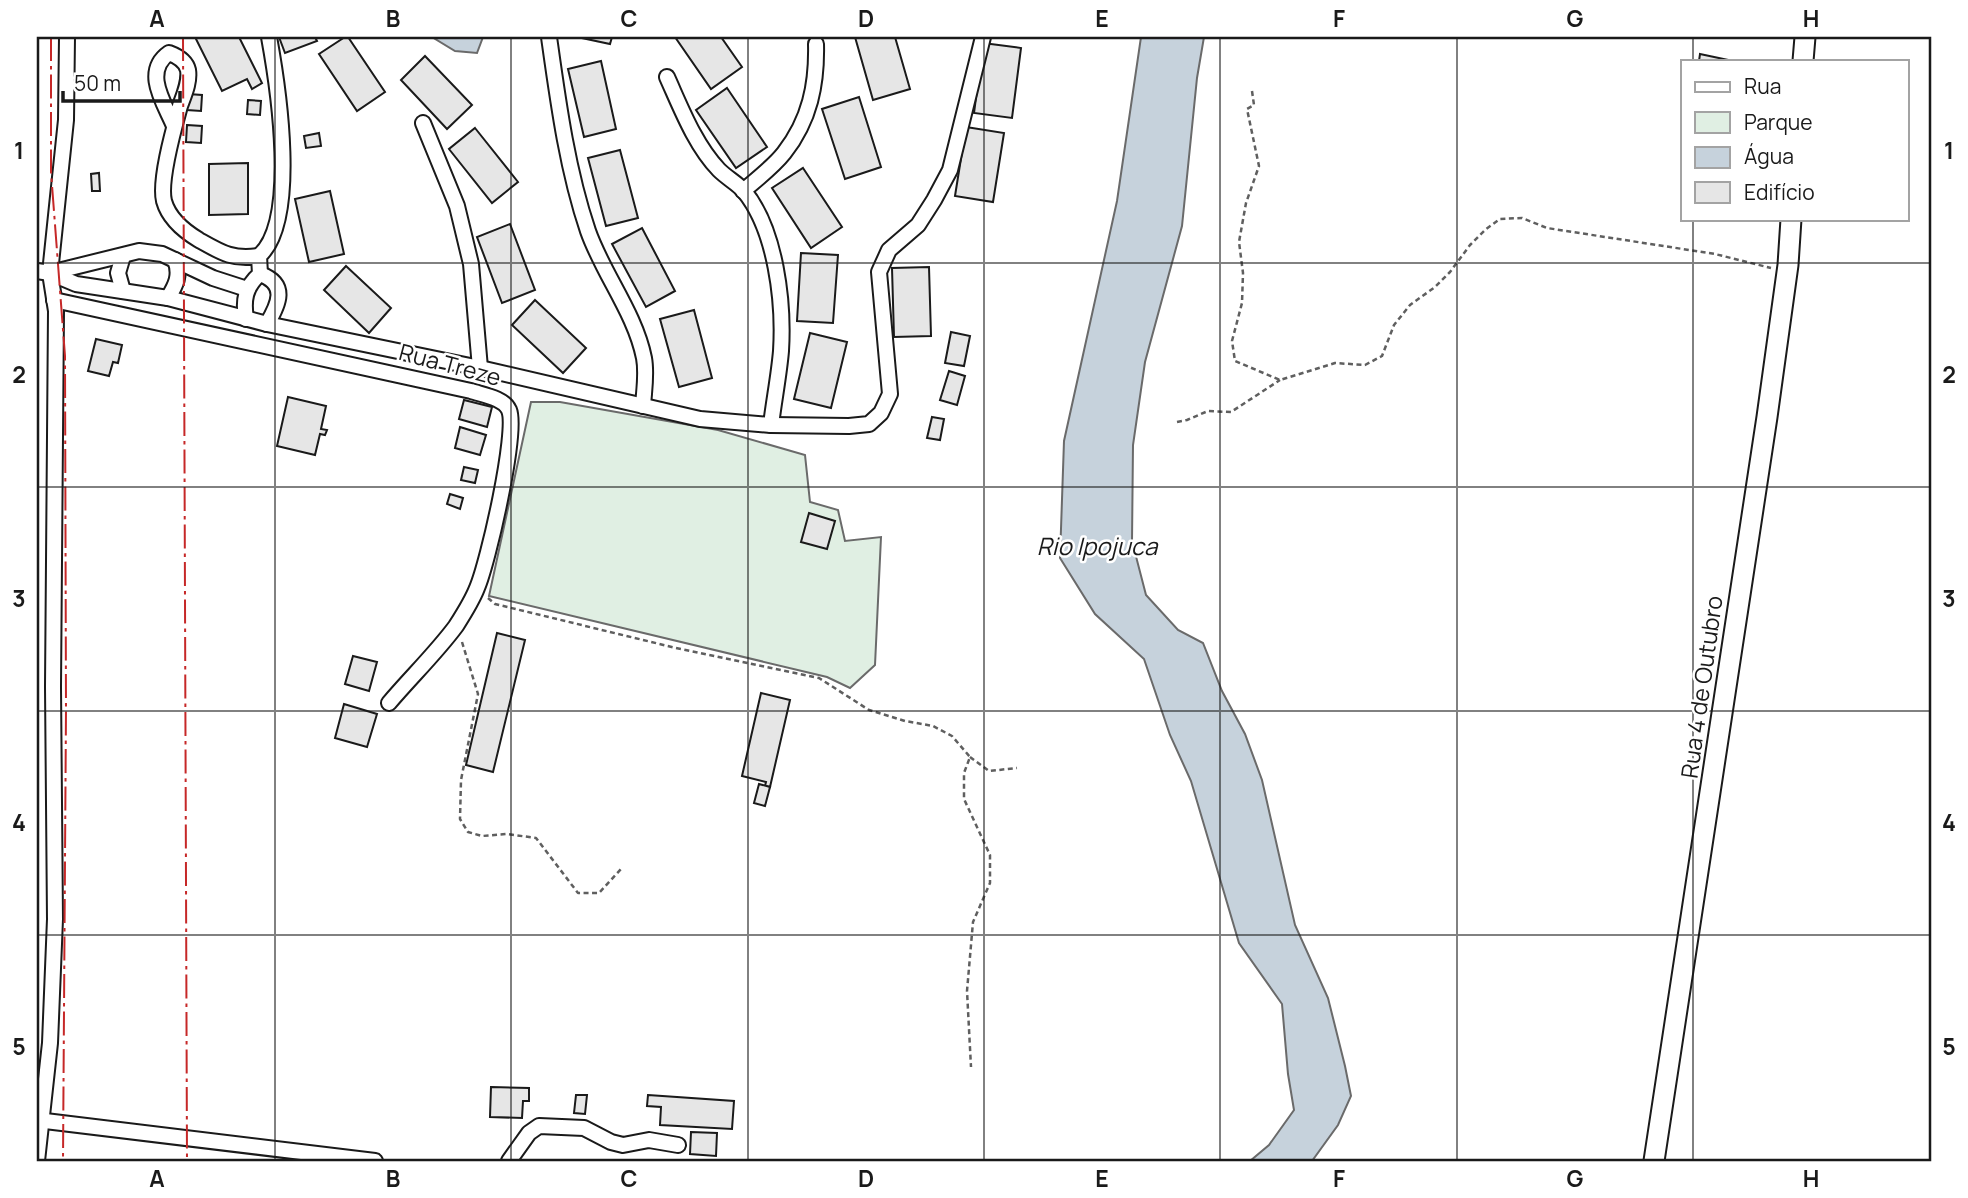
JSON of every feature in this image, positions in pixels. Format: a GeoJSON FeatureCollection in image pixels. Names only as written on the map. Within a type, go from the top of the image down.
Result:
{"type":"FeatureCollection","features":[{"type":"Feature","properties":{"kind":"main road"},"geometry":{"type":"LineString","coordinates":[[1803,60],[1805,37]]}},
{"type":"Feature","properties":{"kind":"main road","name":"Rua 4 de Outubro"},"geometry":{"type":"LineString","coordinates":[[1654,1161],[1734,642],[1788,265],[1791,220]]}},
{"type":"Feature","properties":{"kind":"street"},"geometry":{"type":"LineString","coordinates":[[37,1161],[39,1120],[50,1042],[55,919],[54,300],[44,272],[66,120],[67,37]]}},
{"type":"Feature","properties":{"kind":"street"},"geometry":{"type":"LineString","coordinates":[[174,127],[164,180],[164,200],[173,219],[189,234],[221,252],[240,259],[259,256],[268,248],[280,215],[282,165],[278,84],[269,37]]}},
{"type":"Feature","properties":{"kind":"street"},"geometry":{"type":"LineString","coordinates":[[549,37],[578,196],[588,230],[601,265],[637,334],[644,359],[643,406]]}},
{"type":"Feature","properties":{"kind":"street"},"geometry":{"type":"LineString","coordinates":[[44,272],[76,284],[168,298],[267,324],[480,368],[700,419],[771,425],[869,424],[881,413],[890,394],[879,272],[889,250],[918,225],[950,170],[983,37]]}},
{"type":"Feature","properties":{"kind":"street"},"geometry":{"type":"LineString","coordinates":[[743,191],[783,154],[802,125],[811,102],[817,72],[816,44]]}},
{"type":"Feature","properties":{"kind":"street"},"geometry":{"type":"LineString","coordinates":[[667,76],[687,121],[702,146],[718,169],[743,191],[760,217],[773,254],[780,303],[781,351],[771,425]]}},
{"type":"Feature","properties":{"kind":"street"},"geometry":{"type":"LineString","coordinates":[[423,123],[457,206],[471,264],[480,368]]}},
{"type":"Feature","properties":{"kind":"street"},"geometry":{"type":"LineString","coordinates":[[44,272],[139,251],[152,252],[247,289]]}},
{"type":"Feature","properties":{"kind":"street"},"geometry":{"type":"LineString","coordinates":[[123,256],[118,273],[123,291]]}},
{"type":"Feature","properties":{"kind":"street"},"geometry":{"type":"LineString","coordinates":[[259,256],[260,274]]}},
{"type":"Feature","properties":{"kind":"street"},"geometry":{"type":"LineString","coordinates":[[168,298],[178,277],[175,260]]}},
{"type":"Feature","properties":{"kind":"street"},"geometry":{"type":"LineString","coordinates":[[246,319],[244,308],[247,289],[251,281],[260,274]]}},
{"type":"Feature","properties":{"kind":"street"},"geometry":{"type":"LineString","coordinates":[[260,274],[270,277],[276,283],[279,295],[277,307],[267,324]]}},
{"type":"Feature","properties":{"kind":"street","name":"Rua Treze"},"geometry":{"type":"LineString","coordinates":[[54,300],[446,385],[499,400],[508,407],[511,436],[493,539],[477,589],[456,625],[389,703]]}},
{"type":"Feature","properties":{"kind":"street"},"geometry":{"type":"LineString","coordinates":[[39,1120],[375,1161]]}},
{"type":"Feature","properties":{"kind":"street"},"geometry":{"type":"LineString","coordinates":[[509,1161],[528,1133],[539,1126],[584,1128],[623,1145],[649,1140],[678,1145]]}},
{"type":"Feature","properties":{"kind":"path"},"geometry":{"type":"LineString","coordinates":[[1252,91],[1254,105],[1247,109],[1259,166],[1246,203],[1239,242],[1243,273],[1242,303],[1232,341],[1235,360],[1280,380]]}},
{"type":"Feature","properties":{"kind":"path"},"geometry":{"type":"LineString","coordinates":[[1177,422],[1208,411],[1231,412],[1280,380],[1335,363],[1365,365],[1382,356],[1394,326],[1410,304],[1435,287],[1470,245],[1500,219],[1522,218],[1547,228],[1715,254],[1768,268],[1788,265]]}},
{"type":"Feature","properties":{"kind":"path"},"geometry":{"type":"LineString","coordinates":[[477,589],[495,604],[676,648],[820,678],[869,710],[933,726],[952,736],[970,757],[989,771],[1017,768]]}},
{"type":"Feature","properties":{"kind":"path"},"geometry":{"type":"LineString","coordinates":[[456,625],[478,694],[461,780],[460,819],[468,832],[482,836],[507,834],[536,838],[578,893],[599,892],[621,869]]}},
{"type":"Feature","properties":{"kind":"path"},"geometry":{"type":"LineString","coordinates":[[970,757],[964,773],[964,799],[990,855],[990,883],[973,922],[967,991],[971,1067]]}},
{"type":"Feature","properties":{"kind":"green space"},"geometry":{"type":"Polygon","coordinates":[[[531,402],[560,402],[718,430],[805,455],[810,502],[838,510],[845,541],[881,537],[875,665],[850,688],[827,677],[489,596],[531,402]]]}},
{"type":"Feature","properties":{"kind":"water"},"geometry":{"type":"Polygon","coordinates":[[[432,37],[483,37],[477,53],[455,51],[432,37]]]}},
{"type":"Feature","properties":{"kind":"water","name":"Rio Ipojuca"},"geometry":{"type":"Polygon","coordinates":[[[1141,37],[1204,37],[1197,78],[1182,226],[1145,362],[1133,445],[1132,541],[1146,595],[1178,630],[1203,643],[1222,691],[1245,734],[1262,780],[1295,925],[1328,998],[1351,1096],[1338,1125],[1312,1161],[1250,1161],[1269,1145],[1294,1110],[1282,1004],[1239,943],[1191,781],[1170,735],[1144,659],[1095,614],[1060,558],[1064,441],[1117,201],[1141,37]]]}},
{"type":"Feature","properties":{"kind":"building"},"geometry":{"type":"Polygon","coordinates":[[[195,37],[239,37],[262,83],[252,89],[247,79],[222,91],[195,37]]]}},
{"type":"Feature","properties":{"kind":"building"},"geometry":{"type":"Polygon","coordinates":[[[279,37],[315,37],[317,41],[285,53],[279,37]]]}},
{"type":"Feature","properties":{"kind":"building"},"geometry":{"type":"Polygon","coordinates":[[[348,37],[385,92],[357,111],[319,54],[348,37]]]}},
{"type":"Feature","properties":{"kind":"building"},"geometry":{"type":"Polygon","coordinates":[[[577,37],[612,37],[610,44],[577,37]]]}},
{"type":"Feature","properties":{"kind":"building"},"geometry":{"type":"Polygon","coordinates":[[[675,37],[721,37],[742,67],[711,89],[675,37]]]}},
{"type":"Feature","properties":{"kind":"building"},"geometry":{"type":"Polygon","coordinates":[[[855,37],[895,37],[910,89],[873,100],[855,37]]]}},
{"type":"Feature","properties":{"kind":"building"},"geometry":{"type":"Polygon","coordinates":[[[983,43],[1021,48],[1012,118],[974,113],[983,43]]]}},
{"type":"Feature","properties":{"kind":"building"},"geometry":{"type":"Polygon","coordinates":[[[1700,54],[1728,60],[1699,60],[1700,54]]]}},
{"type":"Feature","properties":{"kind":"building"},"geometry":{"type":"Polygon","coordinates":[[[425,56],[472,105],[447,129],[401,80],[425,56]]]}},
{"type":"Feature","properties":{"kind":"building"},"geometry":{"type":"Polygon","coordinates":[[[601,61],[616,129],[584,137],[568,69],[601,61]]]}},
{"type":"Feature","properties":{"kind":"building"},"geometry":{"type":"Polygon","coordinates":[[[727,88],[767,147],[736,168],[696,110],[727,88]]]}},
{"type":"Feature","properties":{"kind":"building"},"geometry":{"type":"Polygon","coordinates":[[[188,94],[202,95],[201,111],[187,110],[188,94]]]}},
{"type":"Feature","properties":{"kind":"building"},"geometry":{"type":"Polygon","coordinates":[[[859,97],[881,167],[845,179],[822,109],[859,97]]]}},
{"type":"Feature","properties":{"kind":"building"},"geometry":{"type":"Polygon","coordinates":[[[248,100],[261,101],[260,115],[247,114],[248,100]]]}},
{"type":"Feature","properties":{"kind":"building"},"geometry":{"type":"Polygon","coordinates":[[[187,125],[202,126],[201,143],[186,142],[187,125]]]}},
{"type":"Feature","properties":{"kind":"building"},"geometry":{"type":"Polygon","coordinates":[[[966,127],[1004,133],[993,202],[955,196],[966,127]]]}},
{"type":"Feature","properties":{"kind":"building"},"geometry":{"type":"Polygon","coordinates":[[[475,128],[518,182],[492,203],[449,149],[475,128]]]}},
{"type":"Feature","properties":{"kind":"building"},"geometry":{"type":"Polygon","coordinates":[[[319,133],[321,146],[306,148],[304,136],[319,133]]]}},
{"type":"Feature","properties":{"kind":"building"},"geometry":{"type":"Polygon","coordinates":[[[620,150],[638,218],[606,226],[588,158],[620,150]]]}},
{"type":"Feature","properties":{"kind":"building"},"geometry":{"type":"Polygon","coordinates":[[[248,163],[248,214],[209,215],[209,164],[248,163]]]}},
{"type":"Feature","properties":{"kind":"building"},"geometry":{"type":"Polygon","coordinates":[[[803,168],[842,227],[811,248],[772,188],[803,168]]]}},
{"type":"Feature","properties":{"kind":"building"},"geometry":{"type":"Polygon","coordinates":[[[99,173],[100,191],[92,191],[91,174],[99,173]]]}},
{"type":"Feature","properties":{"kind":"building"},"geometry":{"type":"Polygon","coordinates":[[[330,191],[344,254],[309,262],[295,199],[330,191]]]}},
{"type":"Feature","properties":{"kind":"building"},"geometry":{"type":"Polygon","coordinates":[[[510,224],[535,290],[502,303],[477,237],[510,224]]]}},
{"type":"Feature","properties":{"kind":"building"},"geometry":{"type":"Polygon","coordinates":[[[642,228],[675,291],[646,307],[612,244],[642,228]]]}},
{"type":"Feature","properties":{"kind":"building"},"geometry":{"type":"Polygon","coordinates":[[[801,253],[838,255],[833,323],[797,321],[801,253]]]}},
{"type":"Feature","properties":{"kind":"building"},"geometry":{"type":"Polygon","coordinates":[[[346,266],[391,308],[369,333],[324,290],[346,266]]]}},
{"type":"Feature","properties":{"kind":"building"},"geometry":{"type":"Polygon","coordinates":[[[929,267],[931,336],[894,337],[892,268],[929,267]]]}},
{"type":"Feature","properties":{"kind":"building"},"geometry":{"type":"Polygon","coordinates":[[[535,300],[586,348],[563,373],[512,325],[535,300]]]}},
{"type":"Feature","properties":{"kind":"building"},"geometry":{"type":"Polygon","coordinates":[[[694,310],[712,378],[679,387],[660,319],[694,310]]]}},
{"type":"Feature","properties":{"kind":"building"},"geometry":{"type":"Polygon","coordinates":[[[951,332],[970,336],[964,366],[945,363],[951,332]]]}},
{"type":"Feature","properties":{"kind":"building"},"geometry":{"type":"Polygon","coordinates":[[[810,333],[847,342],[831,408],[794,399],[810,333]]]}},
{"type":"Feature","properties":{"kind":"building"},"geometry":{"type":"Polygon","coordinates":[[[96,339],[122,345],[118,363],[113,362],[109,376],[88,371],[96,339]]]}},
{"type":"Feature","properties":{"kind":"building"},"geometry":{"type":"Polygon","coordinates":[[[949,371],[965,376],[957,405],[940,400],[949,371]]]}},
{"type":"Feature","properties":{"kind":"building"},"geometry":{"type":"Polygon","coordinates":[[[288,397],[326,406],[321,429],[327,430],[325,435],[320,434],[315,455],[277,446],[288,397]]]}},
{"type":"Feature","properties":{"kind":"building"},"geometry":{"type":"Polygon","coordinates":[[[464,400],[492,407],[487,427],[459,419],[464,400]]]}},
{"type":"Feature","properties":{"kind":"building"},"geometry":{"type":"Polygon","coordinates":[[[932,417],[944,419],[940,440],[927,438],[932,417]]]}},
{"type":"Feature","properties":{"kind":"building"},"geometry":{"type":"Polygon","coordinates":[[[460,427],[486,435],[480,455],[455,448],[460,427]]]}},
{"type":"Feature","properties":{"kind":"building"},"geometry":{"type":"Polygon","coordinates":[[[464,467],[478,470],[475,483],[461,480],[464,467]]]}},
{"type":"Feature","properties":{"kind":"building"},"geometry":{"type":"Polygon","coordinates":[[[450,494],[463,498],[460,509],[447,504],[450,494]]]}},
{"type":"Feature","properties":{"kind":"building"},"geometry":{"type":"Polygon","coordinates":[[[809,513],[835,521],[827,549],[801,542],[809,513]]]}},
{"type":"Feature","properties":{"kind":"building"},"geometry":{"type":"Polygon","coordinates":[[[497,633],[525,640],[493,772],[466,765],[497,633]]]}},
{"type":"Feature","properties":{"kind":"building"},"geometry":{"type":"Polygon","coordinates":[[[353,656],[377,662],[369,691],[345,684],[353,656]]]}},
{"type":"Feature","properties":{"kind":"building"},"geometry":{"type":"Polygon","coordinates":[[[761,693],[790,700],[770,787],[765,786],[766,782],[742,776],[761,693]]]}},
{"type":"Feature","properties":{"kind":"building"},"geometry":{"type":"Polygon","coordinates":[[[344,704],[377,714],[367,747],[335,738],[344,704]]]}},
{"type":"Feature","properties":{"kind":"building"},"geometry":{"type":"Polygon","coordinates":[[[759,784],[770,787],[765,806],[754,803],[759,784]]]}},
{"type":"Feature","properties":{"kind":"building"},"geometry":{"type":"Polygon","coordinates":[[[491,1087],[529,1088],[529,1101],[523,1101],[522,1118],[490,1117],[491,1087]]]}},
{"type":"Feature","properties":{"kind":"building"},"geometry":{"type":"Polygon","coordinates":[[[576,1095],[587,1095],[585,1114],[574,1113],[576,1095]]]}},
{"type":"Feature","properties":{"kind":"building"},"geometry":{"type":"Polygon","coordinates":[[[648,1095],[734,1101],[732,1129],[660,1125],[661,1107],[647,1106],[648,1095]]]}},
{"type":"Feature","properties":{"kind":"building"},"geometry":{"type":"Polygon","coordinates":[[[691,1132],[717,1133],[716,1156],[690,1154],[691,1132]]]}},
{"type":"Feature","properties":{"kind":"power"},"geometry":{"type":"LineString","coordinates":[[51,37],[51,172],[65,356],[63,1161]]}},
{"type":"Feature","properties":{"kind":"power"},"geometry":{"type":"LineString","coordinates":[[183,37],[187,1161]]}}]}
